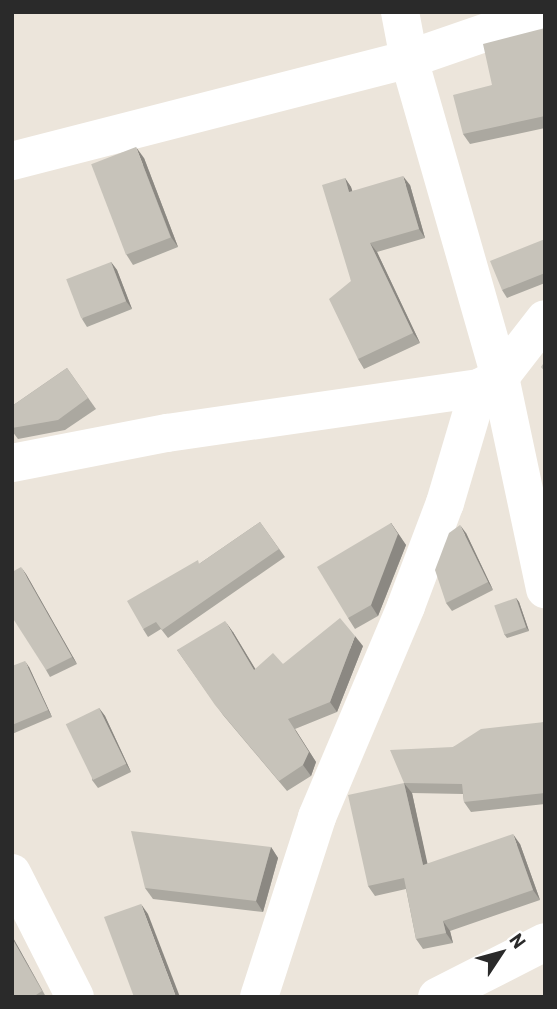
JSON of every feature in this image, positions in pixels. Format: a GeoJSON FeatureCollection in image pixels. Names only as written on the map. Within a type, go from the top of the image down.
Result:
{"type":"FeatureCollection","features":[{"type":"Feature","properties":{"kind":"street"},"geometry":{"type":"LineString","coordinates":[[400,12],[409,59],[490,382],[545,589]]}},
{"type":"Feature","properties":{"kind":"street"},"geometry":{"type":"LineString","coordinates":[[12,161],[409,59],[545,12]]}},
{"type":"Feature","properties":{"kind":"street"},"geometry":{"type":"LineString","coordinates":[[258,997],[317,817],[406,606],[490,382],[545,319]]}},
{"type":"Feature","properties":{"kind":"street"},"geometry":{"type":"LineString","coordinates":[[12,463],[167,433],[490,382]]}},
{"type":"Feature","properties":{"kind":"street"},"geometry":{"type":"LineString","coordinates":[[12,873],[75,997]]}},
{"type":"Feature","properties":{"kind":"street"},"geometry":{"type":"LineString","coordinates":[[437,997],[545,942]]}},
{"type":"Feature","properties":{"kind":"building"},"geometry":{"type":"Polygon","coordinates":[[[545,28],[545,116],[463,134],[453,95],[492,85],[483,44],[545,28]]]}},
{"type":"Feature","properties":{"kind":"building"},"geometry":{"type":"Polygon","coordinates":[[[136,147],[171,238],[126,255],[91,164],[136,147]]]}},
{"type":"Feature","properties":{"kind":"building"},"geometry":{"type":"Polygon","coordinates":[[[403,176],[419,229],[370,243],[413,333],[358,359],[329,299],[351,281],[322,185],[345,178],[349,192],[403,176]]]}},
{"type":"Feature","properties":{"kind":"building"},"geometry":{"type":"Polygon","coordinates":[[[545,239],[545,273],[502,290],[490,261],[545,239]]]}},
{"type":"Feature","properties":{"kind":"building"},"geometry":{"type":"Polygon","coordinates":[[[111,262],[126,301],[81,318],[66,279],[111,262]]]}},
{"type":"Feature","properties":{"kind":"building"},"geometry":{"type":"Polygon","coordinates":[[[67,368],[88,398],[58,420],[12,428],[12,406],[67,368]]]}},
{"type":"Feature","properties":{"kind":"building"},"geometry":{"type":"Polygon","coordinates":[[[260,522],[279,549],[162,630],[156,622],[143,629],[127,601],[198,560],[199,564],[260,522]]]}},
{"type":"Feature","properties":{"kind":"building"},"geometry":{"type":"Polygon","coordinates":[[[391,523],[398,534],[371,605],[348,618],[317,567],[391,523]]]}},
{"type":"Feature","properties":{"kind":"building"},"geometry":{"type":"Polygon","coordinates":[[[460,525],[488,582],[446,603],[435,570],[449,533],[460,525]]]}},
{"type":"Feature","properties":{"kind":"building"},"geometry":{"type":"Polygon","coordinates":[[[21,567],[72,657],[46,670],[12,617],[12,572],[21,567]]]}},
{"type":"Feature","properties":{"kind":"building"},"geometry":{"type":"Polygon","coordinates":[[[516,598],[526,627],[504,635],[494,605],[516,598]]]}},
{"type":"Feature","properties":{"kind":"building"},"geometry":{"type":"Polygon","coordinates":[[[340,618],[355,636],[330,702],[288,719],[309,752],[303,765],[279,781],[215,705],[177,650],[225,621],[254,670],[273,653],[283,664],[340,618]]]}},
{"type":"Feature","properties":{"kind":"building"},"geometry":{"type":"Polygon","coordinates":[[[25,661],[48,710],[12,725],[12,666],[25,661]]]}},
{"type":"Feature","properties":{"kind":"building"},"geometry":{"type":"Polygon","coordinates":[[[99,708],[126,764],[93,780],[66,724],[99,708]]]}},
{"type":"Feature","properties":{"kind":"building"},"geometry":{"type":"Polygon","coordinates":[[[545,722],[545,793],[464,802],[462,784],[404,783],[390,750],[453,747],[481,729],[545,722]]]}},
{"type":"Feature","properties":{"kind":"building"},"geometry":{"type":"Polygon","coordinates":[[[404,783],[423,865],[513,834],[533,890],[443,921],[446,933],[416,939],[404,878],[368,886],[348,795],[404,783]]]}},
{"type":"Feature","properties":{"kind":"building"},"geometry":{"type":"Polygon","coordinates":[[[131,831],[271,847],[256,901],[145,888],[131,831]]]}},
{"type":"Feature","properties":{"kind":"building"},"geometry":{"type":"Polygon","coordinates":[[[141,904],[176,997],[134,997],[104,917],[141,904]]]}},
{"type":"Feature","properties":{"kind":"building"},"geometry":{"type":"Polygon","coordinates":[[[12,938],[42,991],[33,997],[12,995],[12,938]]]}}]}
